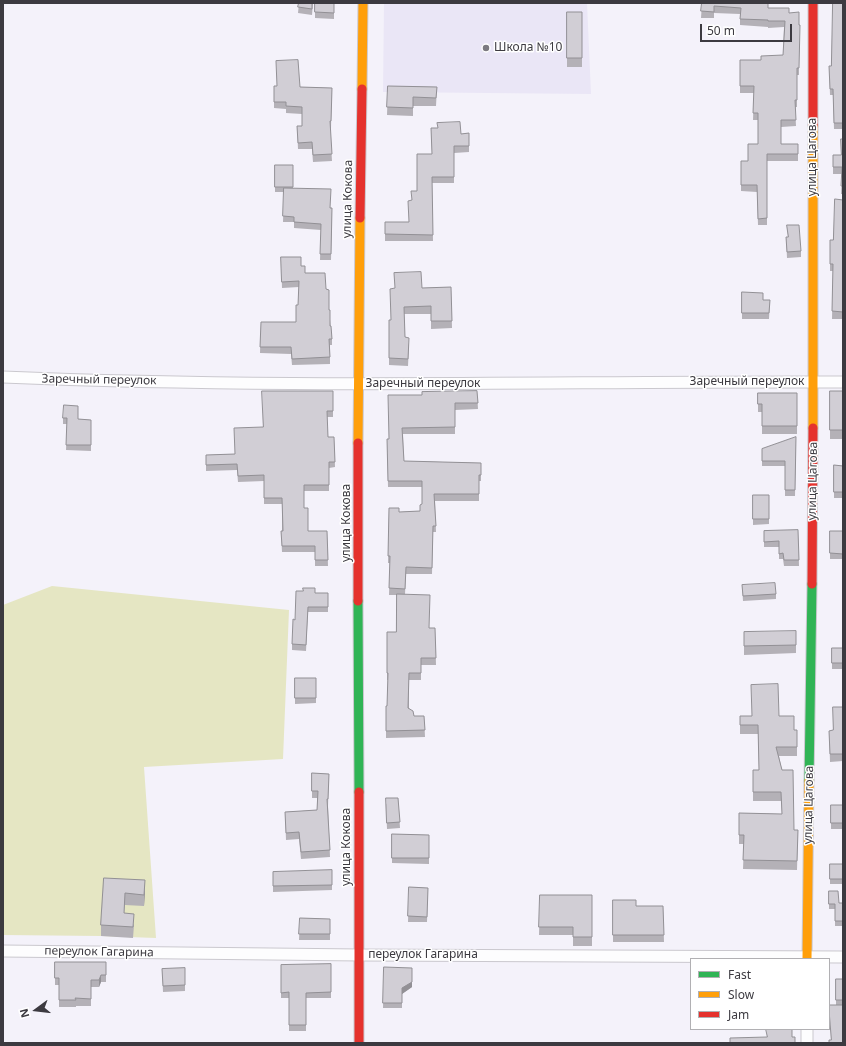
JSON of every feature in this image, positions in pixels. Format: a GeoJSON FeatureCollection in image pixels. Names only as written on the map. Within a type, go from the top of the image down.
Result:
{"type":"FeatureCollection","features":[{"type":"Feature","properties":{"kind":"street","name":"улица Кокова"},"geometry":{"type":"LineString","coordinates":[[359,1043],[358,384],[363,3]]}},
{"type":"Feature","properties":{"kind":"street","name":"улица Цагова"},"geometry":{"type":"LineString","coordinates":[[807,958],[814,382],[813,3]]}},
{"type":"Feature","properties":{"kind":"street","name":"Заречный переулок"},"geometry":{"type":"LineString","coordinates":[[3,376],[80,380],[358,384],[843,382]]}},
{"type":"Feature","properties":{"kind":"street","name":"переулок Гагарина"},"geometry":{"type":"LineString","coordinates":[[3,951],[360,955],[843,957]]}},
{"type":"Feature","properties":{"kind":"street"},"geometry":{"type":"LineString","coordinates":[[807,1030],[807,1043]]}},
{"type":"Feature","properties":{"kind":"shaded area","name":"Школа №10"},"geometry":{"type":"Polygon","coordinates":[[[384,3],[587,3],[591,94],[383,92],[384,3]]]}},
{"type":"Feature","properties":{"kind":"green space"},"geometry":{"type":"Polygon","coordinates":[[[52,586],[289,610],[283,759],[144,767],[156,938],[3,935],[3,605],[52,586]]]}},
{"type":"Feature","properties":{"kind":"building"},"geometry":{"type":"Polygon","coordinates":[[[299,3],[312,3],[312,9],[298,7],[299,3]]]}},
{"type":"Feature","properties":{"kind":"building"},"geometry":{"type":"Polygon","coordinates":[[[315,3],[334,3],[334,13],[315,12],[315,3]]]}},
{"type":"Feature","properties":{"kind":"building"},"geometry":{"type":"Polygon","coordinates":[[[702,3],[768,3],[768,8],[789,8],[789,13],[799,12],[799,68],[797,68],[797,100],[795,100],[796,120],[781,120],[781,144],[798,144],[798,154],[767,154],[767,218],[758,219],[757,185],[741,185],[741,161],[748,161],[748,144],[758,144],[758,113],[753,113],[754,86],[740,86],[740,60],[761,60],[761,56],[783,55],[785,21],[740,19],[741,8],[714,6],[714,12],[701,11],[702,3]]]}},
{"type":"Feature","properties":{"kind":"building"},"geometry":{"type":"Polygon","coordinates":[[[833,3],[843,3],[843,123],[834,123],[833,89],[830,89],[829,66],[831,66],[833,3]]]}},
{"type":"Feature","properties":{"kind":"building"},"geometry":{"type":"Polygon","coordinates":[[[567,12],[582,12],[582,58],[567,58],[567,12]]]}},
{"type":"Feature","properties":{"kind":"building"},"geometry":{"type":"Polygon","coordinates":[[[298,60],[300,87],[332,88],[330,121],[332,154],[313,155],[312,142],[298,143],[297,126],[302,126],[302,107],[286,106],[286,102],[274,102],[274,86],[277,86],[276,61],[298,60]]]}},
{"type":"Feature","properties":{"kind":"building"},"geometry":{"type":"Polygon","coordinates":[[[388,86],[437,87],[436,98],[413,97],[413,108],[387,107],[388,86]]]}},
{"type":"Feature","properties":{"kind":"building"},"geometry":{"type":"Polygon","coordinates":[[[460,122],[461,134],[469,133],[469,146],[454,146],[454,177],[432,177],[433,235],[385,234],[385,222],[409,222],[408,201],[412,200],[411,191],[417,191],[417,154],[432,154],[431,128],[438,128],[437,123],[460,122]]]}},
{"type":"Feature","properties":{"kind":"building"},"geometry":{"type":"Polygon","coordinates":[[[841,139],[843,139],[843,186],[841,186],[842,167],[833,167],[833,155],[841,155],[841,139]]]}},
{"type":"Feature","properties":{"kind":"building"},"geometry":{"type":"Polygon","coordinates":[[[275,165],[293,165],[293,187],[275,187],[275,165]]]}},
{"type":"Feature","properties":{"kind":"building"},"geometry":{"type":"Polygon","coordinates":[[[284,188],[331,189],[331,254],[320,254],[321,224],[294,222],[294,217],[283,216],[284,188]]]}},
{"type":"Feature","properties":{"kind":"building"},"geometry":{"type":"Polygon","coordinates":[[[835,199],[843,200],[843,312],[832,311],[833,264],[830,264],[830,240],[833,240],[835,199]]]}},
{"type":"Feature","properties":{"kind":"building"},"geometry":{"type":"Polygon","coordinates":[[[787,225],[799,225],[801,251],[787,252],[787,225]]]}},
{"type":"Feature","properties":{"kind":"building"},"geometry":{"type":"Polygon","coordinates":[[[281,257],[301,257],[301,266],[305,266],[305,273],[325,273],[326,289],[329,290],[329,310],[332,339],[329,339],[330,357],[292,359],[291,347],[260,347],[261,322],[296,322],[296,305],[298,305],[299,281],[282,282],[281,257]]]}},
{"type":"Feature","properties":{"kind":"building"},"geometry":{"type":"Polygon","coordinates":[[[421,272],[422,288],[451,287],[452,321],[431,321],[431,306],[404,307],[405,337],[409,338],[408,359],[389,358],[389,320],[391,320],[390,289],[395,288],[394,273],[421,272]]]}},
{"type":"Feature","properties":{"kind":"building"},"geometry":{"type":"Polygon","coordinates":[[[742,292],[763,293],[763,300],[770,300],[769,313],[742,313],[742,292]]]}},
{"type":"Feature","properties":{"kind":"building"},"geometry":{"type":"Polygon","coordinates":[[[262,391],[333,391],[333,411],[327,411],[328,437],[334,437],[335,462],[329,462],[329,485],[304,485],[304,508],[308,508],[308,531],[327,531],[328,560],[315,560],[315,546],[282,546],[282,498],[264,498],[264,475],[238,476],[237,464],[206,465],[206,455],[235,454],[234,428],[263,427],[262,391]]]}},
{"type":"Feature","properties":{"kind":"building"},"geometry":{"type":"Polygon","coordinates":[[[477,391],[478,403],[455,403],[455,427],[402,428],[404,461],[481,463],[481,475],[479,475],[479,494],[434,494],[436,526],[433,526],[432,568],[406,567],[405,589],[389,588],[389,508],[399,508],[399,512],[420,511],[420,505],[422,504],[422,481],[388,481],[388,395],[422,395],[422,392],[477,391]]]}},
{"type":"Feature","properties":{"kind":"building"},"geometry":{"type":"Polygon","coordinates":[[[830,391],[843,391],[843,430],[830,430],[830,391]]]}},
{"type":"Feature","properties":{"kind":"building"},"geometry":{"type":"Polygon","coordinates":[[[758,393],[797,393],[797,426],[762,426],[762,404],[758,404],[758,393]]]}},
{"type":"Feature","properties":{"kind":"building"},"geometry":{"type":"Polygon","coordinates":[[[64,405],[78,406],[78,419],[91,420],[91,445],[66,445],[67,418],[63,418],[64,405]]]}},
{"type":"Feature","properties":{"kind":"building"},"geometry":{"type":"Polygon","coordinates":[[[796,437],[795,490],[785,490],[785,461],[762,461],[762,449],[796,437]]]}},
{"type":"Feature","properties":{"kind":"building"},"geometry":{"type":"Polygon","coordinates":[[[834,465],[843,466],[843,492],[834,492],[834,465]]]}},
{"type":"Feature","properties":{"kind":"building"},"geometry":{"type":"Polygon","coordinates":[[[753,495],[769,495],[769,519],[753,519],[753,495]]]}},
{"type":"Feature","properties":{"kind":"building"},"geometry":{"type":"Polygon","coordinates":[[[798,530],[799,560],[784,560],[783,553],[779,554],[779,541],[764,542],[764,531],[798,530]]]}},
{"type":"Feature","properties":{"kind":"building"},"geometry":{"type":"Polygon","coordinates":[[[830,531],[843,531],[843,554],[830,553],[830,531]]]}},
{"type":"Feature","properties":{"kind":"building"},"geometry":{"type":"Polygon","coordinates":[[[775,583],[776,594],[743,596],[742,585],[775,583]]]}},
{"type":"Feature","properties":{"kind":"building"},"geometry":{"type":"Polygon","coordinates":[[[303,588],[315,588],[315,593],[328,593],[328,607],[308,607],[306,645],[292,644],[296,591],[303,591],[303,588]]]}},
{"type":"Feature","properties":{"kind":"building"},"geometry":{"type":"Polygon","coordinates":[[[397,594],[430,595],[429,628],[435,628],[436,658],[421,658],[421,673],[409,673],[408,708],[413,711],[414,716],[424,716],[425,730],[386,731],[388,673],[387,632],[396,632],[397,594]]]}},
{"type":"Feature","properties":{"kind":"building"},"geometry":{"type":"Polygon","coordinates":[[[796,631],[796,645],[744,646],[744,632],[796,631]]]}},
{"type":"Feature","properties":{"kind":"building"},"geometry":{"type":"Polygon","coordinates":[[[832,648],[843,648],[843,663],[832,663],[832,648]]]}},
{"type":"Feature","properties":{"kind":"building"},"geometry":{"type":"Polygon","coordinates":[[[295,678],[316,678],[316,698],[295,698],[295,678]]]}},
{"type":"Feature","properties":{"kind":"building"},"geometry":{"type":"Polygon","coordinates":[[[778,684],[779,716],[794,716],[794,730],[797,730],[797,747],[776,747],[782,770],[793,770],[794,830],[798,830],[797,861],[743,860],[744,835],[739,835],[739,813],[782,814],[781,792],[753,792],[753,770],[759,770],[758,725],[740,725],[740,716],[752,716],[751,685],[778,684]]]}},
{"type":"Feature","properties":{"kind":"building"},"geometry":{"type":"Polygon","coordinates":[[[833,707],[843,707],[843,754],[830,754],[829,731],[833,730],[833,707]]]}},
{"type":"Feature","properties":{"kind":"building"},"geometry":{"type":"Polygon","coordinates":[[[312,773],[329,774],[327,799],[330,850],[301,852],[299,832],[286,833],[285,812],[317,810],[318,791],[312,791],[312,773]]]}},
{"type":"Feature","properties":{"kind":"building"},"geometry":{"type":"Polygon","coordinates":[[[386,798],[398,798],[400,822],[387,823],[386,798]]]}},
{"type":"Feature","properties":{"kind":"building"},"geometry":{"type":"Polygon","coordinates":[[[831,805],[843,805],[843,823],[831,823],[831,805]]]}},
{"type":"Feature","properties":{"kind":"building"},"geometry":{"type":"Polygon","coordinates":[[[392,834],[429,835],[429,858],[392,858],[392,834]]]}},
{"type":"Feature","properties":{"kind":"building"},"geometry":{"type":"Polygon","coordinates":[[[830,864],[843,864],[843,879],[830,879],[830,864]]]}},
{"type":"Feature","properties":{"kind":"building"},"geometry":{"type":"Polygon","coordinates":[[[332,870],[332,885],[273,886],[273,872],[332,870]]]}},
{"type":"Feature","properties":{"kind":"building"},"geometry":{"type":"Polygon","coordinates":[[[104,878],[145,880],[144,895],[125,893],[124,913],[134,914],[133,927],[101,925],[104,878]]]}},
{"type":"Feature","properties":{"kind":"building"},"geometry":{"type":"Polygon","coordinates":[[[409,887],[428,888],[427,917],[408,916],[409,887]]]}},
{"type":"Feature","properties":{"kind":"building"},"geometry":{"type":"Polygon","coordinates":[[[829,891],[838,891],[839,903],[843,903],[843,921],[835,921],[835,904],[829,904],[829,891]]]}},
{"type":"Feature","properties":{"kind":"building"},"geometry":{"type":"Polygon","coordinates":[[[540,895],[592,895],[592,937],[573,937],[573,927],[539,927],[540,895]]]}},
{"type":"Feature","properties":{"kind":"building"},"geometry":{"type":"Polygon","coordinates":[[[613,900],[636,900],[636,906],[663,906],[664,935],[613,935],[613,900]]]}},
{"type":"Feature","properties":{"kind":"building"},"geometry":{"type":"Polygon","coordinates":[[[300,918],[330,919],[330,934],[299,934],[300,918]]]}},
{"type":"Feature","properties":{"kind":"building"},"geometry":{"type":"Polygon","coordinates":[[[55,962],[106,962],[106,975],[101,975],[99,980],[91,980],[91,999],[75,998],[76,1000],[59,1000],[59,978],[55,978],[55,962]]]}},
{"type":"Feature","properties":{"kind":"building"},"geometry":{"type":"Polygon","coordinates":[[[331,964],[331,992],[306,993],[306,1025],[289,1025],[289,992],[281,993],[281,965],[331,964]]]}},
{"type":"Feature","properties":{"kind":"building"},"geometry":{"type":"Polygon","coordinates":[[[384,967],[412,968],[412,982],[402,988],[402,1003],[383,1003],[384,967]]]}},
{"type":"Feature","properties":{"kind":"building"},"geometry":{"type":"Polygon","coordinates":[[[185,968],[185,985],[163,986],[162,969],[185,968]]]}},
{"type":"Feature","properties":{"kind":"building"},"geometry":{"type":"Polygon","coordinates":[[[836,979],[843,979],[843,1000],[836,1000],[836,979]]]}},
{"type":"Feature","properties":{"kind":"building"},"geometry":{"type":"Polygon","coordinates":[[[830,1005],[843,1005],[843,1043],[829,1043],[829,1040],[831,1040],[830,1005]]]}},
{"type":"Feature","properties":{"kind":"building"},"geometry":{"type":"Polygon","coordinates":[[[766,1030],[792,1030],[792,1037],[795,1037],[795,1043],[730,1043],[730,1038],[767,1037],[766,1030]]]}},
{"type":"Feature","properties":{"kind":"traffic: fast"},"geometry":{"type":"LineString","coordinates":[[809,781],[812,584]]}},
{"type":"Feature","properties":{"kind":"traffic: fast"},"geometry":{"type":"LineString","coordinates":[[358,601],[359,792]]}},
{"type":"Feature","properties":{"kind":"traffic: slow"},"geometry":{"type":"LineString","coordinates":[[362,89],[363,3]]}},
{"type":"Feature","properties":{"kind":"traffic: slow"},"geometry":{"type":"LineString","coordinates":[[813,126],[813,428]]}},
{"type":"Feature","properties":{"kind":"traffic: slow"},"geometry":{"type":"LineString","coordinates":[[358,443],[360,218]]}},
{"type":"Feature","properties":{"kind":"traffic: slow"},"geometry":{"type":"LineString","coordinates":[[807,958],[809,781]]}},
{"type":"Feature","properties":{"kind":"traffic: jam"},"geometry":{"type":"LineString","coordinates":[[813,3],[813,126]]}},
{"type":"Feature","properties":{"kind":"traffic: jam"},"geometry":{"type":"LineString","coordinates":[[360,218],[362,89]]}},
{"type":"Feature","properties":{"kind":"traffic: jam"},"geometry":{"type":"LineString","coordinates":[[812,584],[813,428]]}},
{"type":"Feature","properties":{"kind":"traffic: jam"},"geometry":{"type":"LineString","coordinates":[[358,443],[358,601]]}},
{"type":"Feature","properties":{"kind":"traffic: jam"},"geometry":{"type":"LineString","coordinates":[[359,792],[359,1043]]}},
{"type":"Feature","properties":{"kind":"place","name":"Школа №10"},"geometry":{"type":"Point","coordinates":[486,48]}}]}
